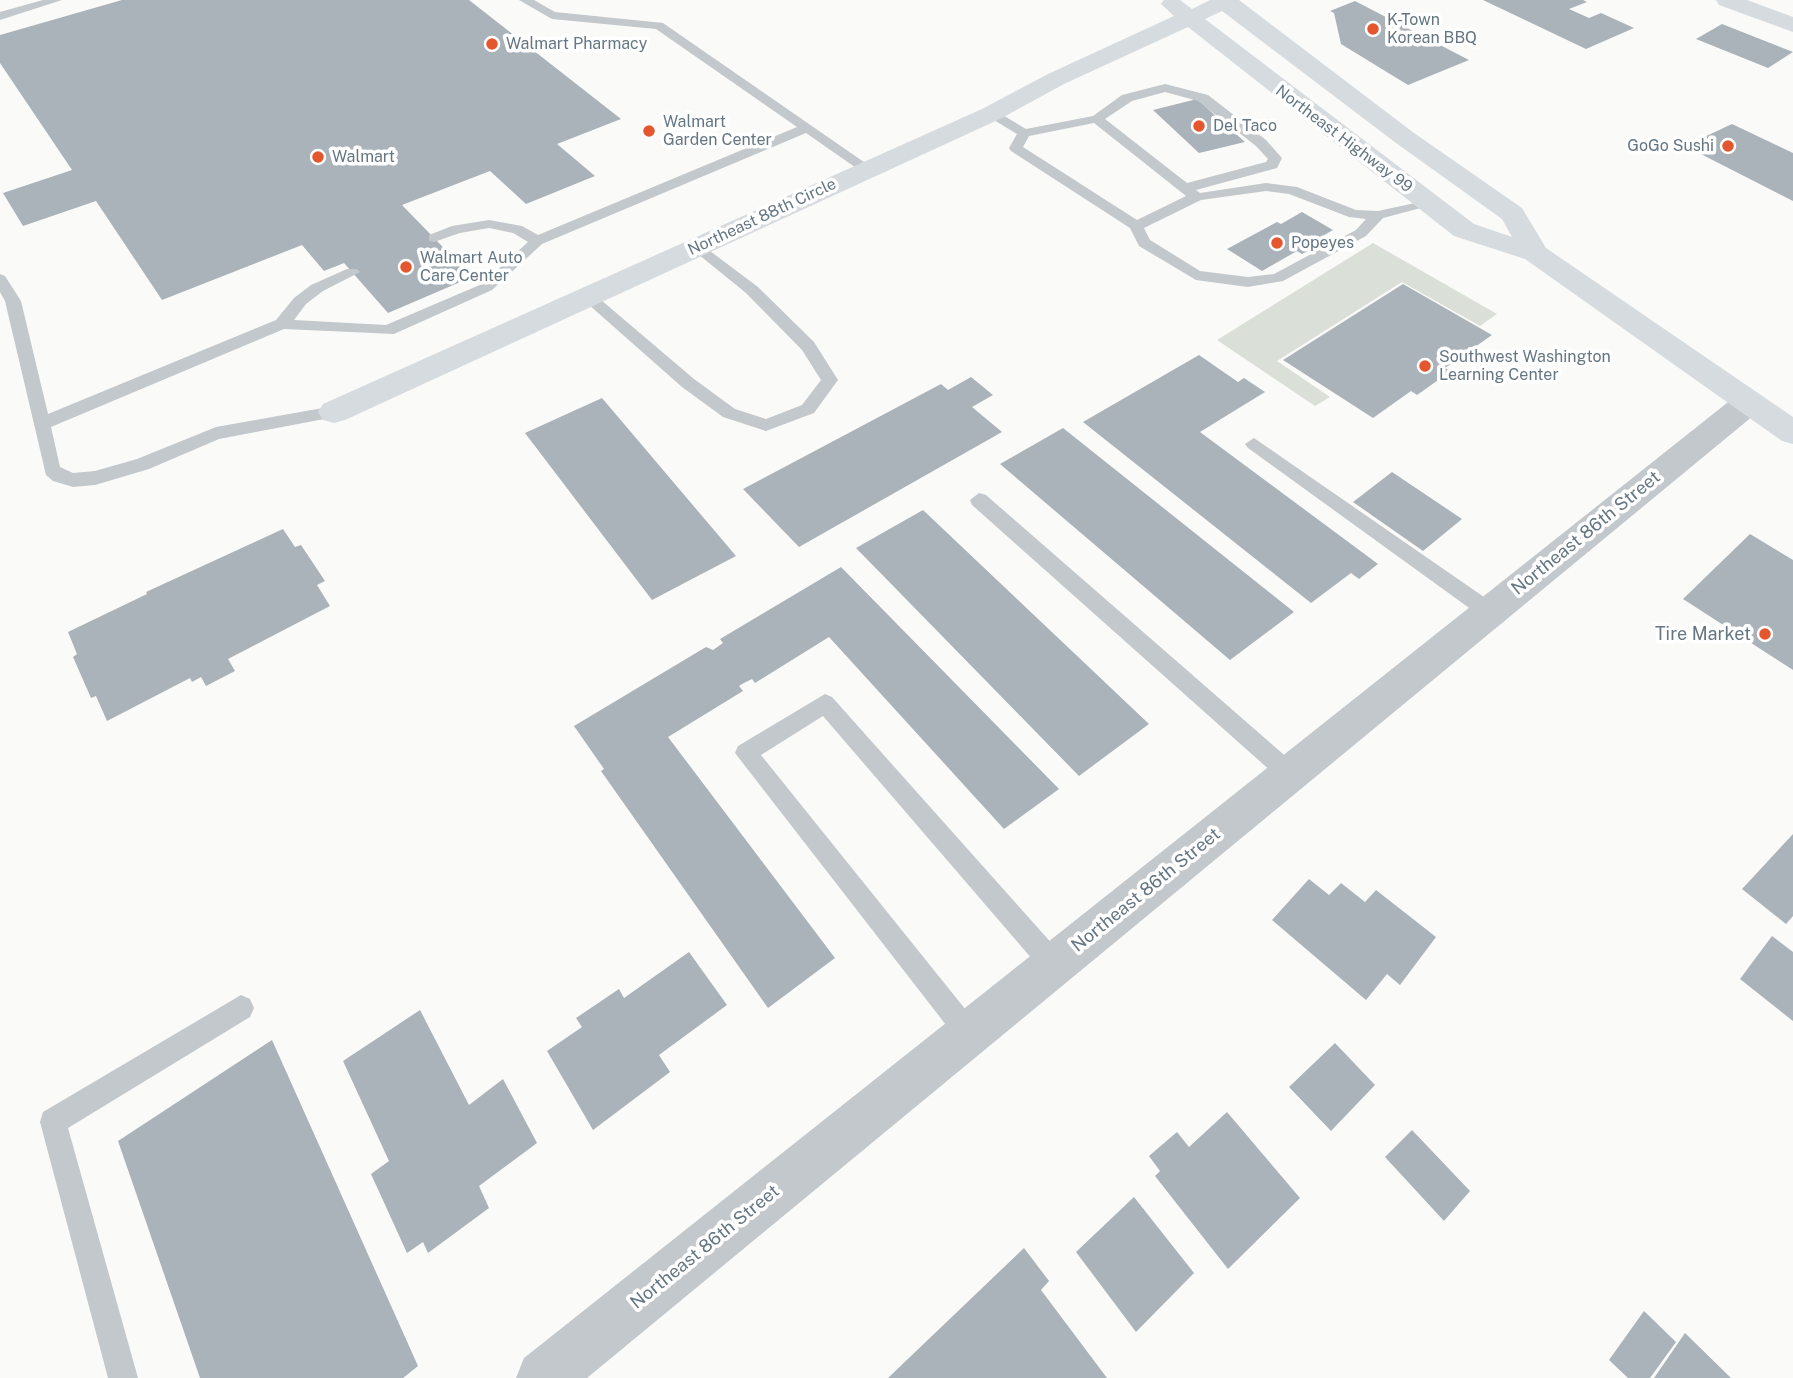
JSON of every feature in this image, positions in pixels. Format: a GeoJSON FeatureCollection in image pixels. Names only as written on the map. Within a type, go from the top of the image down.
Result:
{"type":"FeatureCollection","features":[{"type":"Feature","properties":{"kind":"main road","name":"Northeast Highway 99"},"geometry":{"type":"LineString","coordinates":[[1167,0],[1464,230],[1535,253],[1793,433]]}},
{"type":"Feature","properties":{"kind":"main road"},"geometry":{"type":"LineString","coordinates":[[1727,0],[1793,25]]}},
{"type":"Feature","properties":{"kind":"main road","name":"Northeast Highway 99"},"geometry":{"type":"LineString","coordinates":[[1224,1],[1405,138],[1513,214],[1535,253]]}},
{"type":"Feature","properties":{"kind":"main road","name":"Northeast 88th Circle"},"geometry":{"type":"LineString","coordinates":[[334,412],[992,114],[1056,79],[1224,1]]}},
{"type":"Feature","properties":{"kind":"street","name":"Northeast 86th Street"},"geometry":{"type":"LineString","coordinates":[[544,1378],[1748,403]]}},
{"type":"Feature","properties":{"kind":"lane"},"geometry":{"type":"LineString","coordinates":[[0,16],[56,0]]}},
{"type":"Feature","properties":{"kind":"lane"},"geometry":{"type":"LineString","coordinates":[[525,0],[552,15],[659,26],[867,169]]}},
{"type":"Feature","properties":{"kind":"lane"},"geometry":{"type":"LineString","coordinates":[[992,114],[1024,133],[1097,119],[1127,98],[1165,88],[1203,98],[1275,158],[1272,165],[1191,193],[1136,226]]}},
{"type":"Feature","properties":{"kind":"lane"},"geometry":{"type":"LineString","coordinates":[[1097,119],[1191,193],[1266,187],[1292,190],[1354,214],[1378,215],[1429,204]]}},
{"type":"Feature","properties":{"kind":"lane"},"geometry":{"type":"LineString","coordinates":[[41,424],[282,324],[388,330],[487,287],[537,241],[808,127]]}},
{"type":"Feature","properties":{"kind":"lane"},"geometry":{"type":"LineString","coordinates":[[1024,133],[1016,148],[1136,226],[1144,243],[1196,275],[1248,282],[1278,278],[1361,233],[1378,215]]}},
{"type":"Feature","properties":{"kind":"lane"},"geometry":{"type":"LineString","coordinates":[[434,238],[457,229],[489,224],[517,229],[537,241]]}},
{"type":"Feature","properties":{"kind":"lane"},"geometry":{"type":"LineString","coordinates":[[588,297],[688,383],[729,413],[766,425],[808,409],[830,380],[808,346],[752,290],[698,247]]}},
{"type":"Feature","properties":{"kind":"lane"},"geometry":{"type":"LineString","coordinates":[[282,324],[300,301],[317,288],[352,272]]}},
{"type":"Feature","properties":{"kind":"lane"},"geometry":{"type":"LineString","coordinates":[[0,279],[13,301],[52,470],[59,476],[72,480],[120,472],[216,433],[334,412]]}},
{"type":"Feature","properties":{"kind":"lane"},"geometry":{"type":"LineString","coordinates":[[1254,444],[1490,612]]}},
{"type":"Feature","properties":{"kind":"lane"},"geometry":{"type":"LineString","coordinates":[[979,500],[1290,774]]}},
{"type":"Feature","properties":{"kind":"lane"},"geometry":{"type":"LineString","coordinates":[[969,1034],[746,753],[825,703],[1054,965]]}},
{"type":"Feature","properties":{"kind":"lane"},"geometry":{"type":"LineString","coordinates":[[123,1378],[53,1122],[241,1008]]}},
{"type":"Feature","properties":{"kind":"shaded area"},"geometry":{"type":"Polygon","coordinates":[[[1373,243],[1497,314],[1480,326],[1402,282],[1277,361],[1330,397],[1315,406],[1217,340],[1373,243]]]}},
{"type":"Feature","properties":{"kind":"building","name":"Walmart"},"geometry":{"type":"Polygon","coordinates":[[[122,0],[469,0],[621,119],[557,144],[595,176],[526,204],[490,171],[402,205],[472,277],[388,313],[344,263],[324,271],[302,245],[162,300],[96,201],[23,226],[3,193],[72,170],[0,63],[0,35],[122,0]]]}},
{"type":"Feature","properties":{"kind":"building"},"geometry":{"type":"Polygon","coordinates":[[[1483,0],[1583,0],[1587,2],[1569,9],[1589,18],[1601,13],[1634,28],[1586,49],[1483,0]]]}},
{"type":"Feature","properties":{"kind":"building","name":"K-Town Korean BBQ"},"geometry":{"type":"Polygon","coordinates":[[[1355,1],[1469,60],[1408,85],[1341,44],[1334,13],[1330,11],[1355,1]]]}},
{"type":"Feature","properties":{"kind":"building"},"geometry":{"type":"Polygon","coordinates":[[[1722,24],[1793,52],[1768,68],[1696,39],[1722,24]]]}},
{"type":"Feature","properties":{"kind":"building","name":"Del Taco"},"geometry":{"type":"Polygon","coordinates":[[[1197,99],[1245,142],[1199,153],[1153,110],[1197,99]]]}},
{"type":"Feature","properties":{"kind":"building"},"geometry":{"type":"Polygon","coordinates":[[[1732,124],[1793,153],[1793,201],[1685,146],[1732,124]]]}},
{"type":"Feature","properties":{"kind":"building","name":"Popeyes"},"geometry":{"type":"Polygon","coordinates":[[[1302,212],[1333,230],[1314,241],[1320,245],[1302,254],[1297,251],[1262,271],[1227,249],[1277,222],[1281,224],[1302,212]]]}},
{"type":"Feature","properties":{"kind":"building"},"geometry":{"type":"Polygon","coordinates":[[[1403,284],[1492,335],[1445,368],[1451,371],[1417,395],[1411,391],[1373,418],[1283,360],[1403,284]]]}},
{"type":"Feature","properties":{"kind":"building"},"geometry":{"type":"Polygon","coordinates":[[[1199,355],[1238,382],[1244,378],[1265,392],[1200,432],[1378,564],[1359,579],[1351,573],[1311,603],[1083,422],[1199,355]]]}},
{"type":"Feature","properties":{"kind":"building"},"geometry":{"type":"Polygon","coordinates":[[[971,377],[993,395],[972,407],[1002,432],[799,547],[743,489],[941,384],[948,390],[971,377]]]}},
{"type":"Feature","properties":{"kind":"building"},"geometry":{"type":"Polygon","coordinates":[[[602,398],[736,556],[652,600],[525,433],[602,398]]]}},
{"type":"Feature","properties":{"kind":"building"},"geometry":{"type":"Polygon","coordinates":[[[1063,428],[1294,612],[1230,660],[1000,464],[1063,428]]]}},
{"type":"Feature","properties":{"kind":"building"},"geometry":{"type":"Polygon","coordinates":[[[1392,472],[1462,519],[1423,551],[1353,502],[1392,472]]]}},
{"type":"Feature","properties":{"kind":"building"},"geometry":{"type":"Polygon","coordinates":[[[923,510],[1149,724],[1079,776],[856,548],[923,510]]]}},
{"type":"Feature","properties":{"kind":"building"},"geometry":{"type":"Polygon","coordinates":[[[283,529],[295,547],[301,545],[325,581],[317,585],[330,606],[228,659],[235,671],[206,686],[201,677],[192,682],[190,678],[107,721],[96,696],[91,698],[73,657],[77,654],[68,632],[147,594],[146,592],[283,529]]]}},
{"type":"Feature","properties":{"kind":"building","name":"Tire Market"},"geometry":{"type":"Polygon","coordinates":[[[1750,534],[1793,560],[1793,670],[1683,599],[1750,534]]]}},
{"type":"Feature","properties":{"kind":"building"},"geometry":{"type":"Polygon","coordinates":[[[841,567],[1059,789],[1004,829],[829,637],[755,683],[752,679],[742,684],[739,686],[743,691],[668,737],[835,958],[768,1008],[601,771],[604,769],[574,726],[706,647],[713,650],[723,643],[720,639],[841,567]]]}},
{"type":"Feature","properties":{"kind":"building"},"geometry":{"type":"Polygon","coordinates":[[[1793,834],[1793,916],[1786,924],[1742,889],[1793,834]]]}},
{"type":"Feature","properties":{"kind":"building"},"geometry":{"type":"Polygon","coordinates":[[[1309,879],[1329,895],[1341,883],[1365,902],[1376,890],[1436,937],[1400,985],[1387,974],[1366,1000],[1272,920],[1309,879]]]}},
{"type":"Feature","properties":{"kind":"building"},"geometry":{"type":"Polygon","coordinates":[[[1772,936],[1793,952],[1793,1021],[1740,979],[1772,936]]]}},
{"type":"Feature","properties":{"kind":"building"},"geometry":{"type":"Polygon","coordinates":[[[689,952],[727,1005],[659,1055],[670,1072],[593,1130],[547,1051],[582,1027],[576,1018],[619,989],[624,998],[689,952]]]}},
{"type":"Feature","properties":{"kind":"building"},"geometry":{"type":"Polygon","coordinates":[[[420,1010],[469,1105],[503,1079],[537,1143],[479,1186],[489,1208],[428,1253],[423,1242],[407,1253],[371,1174],[389,1161],[343,1061],[420,1010]]]}},
{"type":"Feature","properties":{"kind":"building"},"geometry":{"type":"Polygon","coordinates":[[[272,1040],[418,1366],[403,1378],[200,1378],[118,1141],[272,1040]]]}},
{"type":"Feature","properties":{"kind":"building"},"geometry":{"type":"Polygon","coordinates":[[[1335,1043],[1375,1085],[1331,1131],[1289,1087],[1335,1043]]]}},
{"type":"Feature","properties":{"kind":"building"},"geometry":{"type":"Polygon","coordinates":[[[1227,1112],[1300,1198],[1228,1269],[1155,1176],[1160,1171],[1149,1156],[1177,1132],[1189,1147],[1227,1112]]]}},
{"type":"Feature","properties":{"kind":"building"},"geometry":{"type":"Polygon","coordinates":[[[1412,1130],[1470,1191],[1444,1221],[1385,1157],[1412,1130]]]}},
{"type":"Feature","properties":{"kind":"building"},"geometry":{"type":"Polygon","coordinates":[[[1134,1197],[1194,1273],[1136,1332],[1076,1252],[1134,1197]]]}},
{"type":"Feature","properties":{"kind":"building"},"geometry":{"type":"Polygon","coordinates":[[[1024,1248],[1049,1281],[1041,1290],[1107,1378],[888,1378],[1024,1248]]]}},
{"type":"Feature","properties":{"kind":"building"},"geometry":{"type":"Polygon","coordinates":[[[1644,1311],[1676,1342],[1650,1378],[1628,1378],[1609,1360],[1644,1311]]]}},
{"type":"Feature","properties":{"kind":"building"},"geometry":{"type":"Polygon","coordinates":[[[1685,1333],[1731,1378],[1654,1378],[1685,1333]]]}},
{"type":"Feature","properties":{"kind":"place","name":"K-Town Korean BBQ"},"geometry":{"type":"Point","coordinates":[1373,29]}},
{"type":"Feature","properties":{"kind":"place","name":"Walmart Pharmacy"},"geometry":{"type":"Point","coordinates":[492,44]}},
{"type":"Feature","properties":{"kind":"place","name":"Del Taco"},"geometry":{"type":"Point","coordinates":[1199,126]}},
{"type":"Feature","properties":{"kind":"place","name":"Walmart Garden Center"},"geometry":{"type":"Point","coordinates":[649,131]}},
{"type":"Feature","properties":{"kind":"place","name":"GoGo Sushi"},"geometry":{"type":"Point","coordinates":[1728,146]}},
{"type":"Feature","properties":{"kind":"place","name":"Walmart"},"geometry":{"type":"Point","coordinates":[318,157]}},
{"type":"Feature","properties":{"kind":"place","name":"Popeyes"},"geometry":{"type":"Point","coordinates":[1277,243]}},
{"type":"Feature","properties":{"kind":"place","name":"Walmart Auto Care Center"},"geometry":{"type":"Point","coordinates":[406,267]}},
{"type":"Feature","properties":{"kind":"place","name":"Southwest Washington Learning Center"},"geometry":{"type":"Point","coordinates":[1425,366]}},
{"type":"Feature","properties":{"kind":"place","name":"Tire Market"},"geometry":{"type":"Point","coordinates":[1765,634]}}]}
